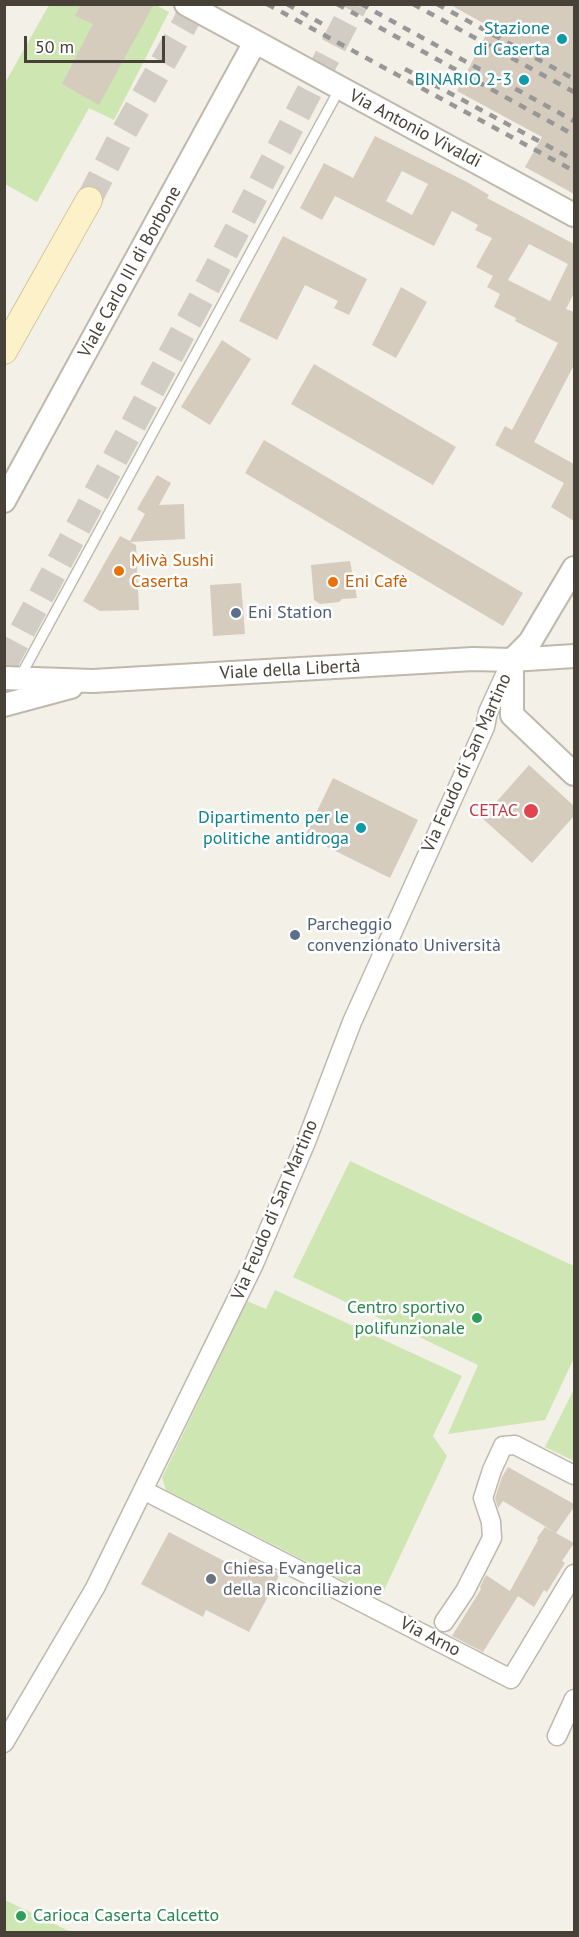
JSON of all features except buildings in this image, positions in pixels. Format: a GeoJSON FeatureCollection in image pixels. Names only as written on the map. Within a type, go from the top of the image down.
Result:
{"type":"FeatureCollection","features":[{"type":"Feature","properties":{"kind":"main road"},"geometry":{"type":"LineString","coordinates":[[4,351],[89,200]]}},
{"type":"Feature","properties":{"kind":"street","name":"Via Antonio Vivaldi"},"geometry":{"type":"LineString","coordinates":[[186,4],[574,215]]}},
{"type":"Feature","properties":{"kind":"street","name":"Viale Carlo III di Borbone"},"geometry":{"type":"LineString","coordinates":[[4,501],[255,42]]}},
{"type":"Feature","properties":{"kind":"street"},"geometry":{"type":"LineString","coordinates":[[574,568],[530,642],[512,660],[512,715],[574,774]]}},
{"type":"Feature","properties":{"kind":"street","name":"Viale della Libertà"},"geometry":{"type":"LineString","coordinates":[[12,679],[93,681],[473,659],[512,660],[574,656]]}},
{"type":"Feature","properties":{"kind":"street","name":"Via Feudo di San Martino"},"geometry":{"type":"LineString","coordinates":[[4,1743],[95,1588],[254,1264],[306,1142],[352,1022],[485,727],[488,712],[512,660]]}},
{"type":"Feature","properties":{"kind":"street"},"geometry":{"type":"LineString","coordinates":[[6,706],[93,681]]}},
{"type":"Feature","properties":{"kind":"street","name":"Via Arno"},"geometry":{"type":"LineString","coordinates":[[444,1622],[465,1591],[492,1538],[491,1522],[483,1498],[503,1446],[515,1445],[574,1475]]}},
{"type":"Feature","properties":{"kind":"street","name":"Via Arno"},"geometry":{"type":"LineString","coordinates":[[143,1490],[512,1679],[572,1584]]}},
{"type":"Feature","properties":{"kind":"street"},"geometry":{"type":"LineString","coordinates":[[557,1736],[574,1699]]}},
{"type":"Feature","properties":{"kind":"lane"},"geometry":{"type":"LineString","coordinates":[[12,679],[340,88]]}},
{"type":"Feature","properties":{"kind":"green space"},"geometry":{"type":"Polygon","coordinates":[[[49,5],[156,5],[169,12],[114,120],[89,108],[37,202],[5,184],[5,83],[49,5]]]}},
{"type":"Feature","properties":{"kind":"green space","name":"Centro sportivo polifunzionale"},"geometry":{"type":"Polygon","coordinates":[[[350,1161],[574,1266],[574,1358],[545,1420],[448,1434],[478,1365],[293,1277],[350,1161]]]}},
{"type":"Feature","properties":{"kind":"green space"},"geometry":{"type":"Polygon","coordinates":[[[275,1290],[462,1376],[433,1436],[447,1456],[380,1599],[166,1490],[162,1478],[247,1301],[266,1309],[275,1290]]]}},
{"type":"Feature","properties":{"kind":"green space"},"geometry":{"type":"Polygon","coordinates":[[[574,1389],[574,1461],[545,1447],[574,1389]]]}},
{"type":"Feature","properties":{"kind":"green space","name":"Carioca Caserta Calcetto"},"geometry":{"type":"Polygon","coordinates":[[[5,1900],[71,1932],[5,1932],[5,1900]]]}},
{"type":"Feature","properties":{"kind":"tunnel"},"geometry":{"type":"LineString","coordinates":[[89,200],[119,141],[187,20],[191,4]]}},
{"type":"Feature","properties":{"kind":"tunnel"},"geometry":{"type":"LineString","coordinates":[[4,665],[204,293],[355,4]]}},
{"type":"Feature","properties":{"kind":"railway"},"geometry":{"type":"LineString","coordinates":[[267,4],[574,171]]}},
{"type":"Feature","properties":{"kind":"railway"},"geometry":{"type":"LineString","coordinates":[[287,4],[326,26]]}},
{"type":"Feature","properties":{"kind":"railway"},"geometry":{"type":"LineString","coordinates":[[337,4],[574,135]]}},
{"type":"Feature","properties":{"kind":"railway"},"geometry":{"type":"LineString","coordinates":[[361,4],[574,121]]}},
{"type":"Feature","properties":{"kind":"railway"},"geometry":{"type":"LineString","coordinates":[[413,4],[574,92]]}},
{"type":"Feature","properties":{"kind":"railway"},"geometry":{"type":"LineString","coordinates":[[437,4],[574,79]]}},
{"type":"Feature","properties":{"kind":"railway"},"geometry":{"type":"LineString","coordinates":[[405,69],[574,160]]}},
{"type":"Feature","properties":{"kind":"place","name":"Stazione di Caserta"},"geometry":{"type":"Point","coordinates":[562,39]}},
{"type":"Feature","properties":{"kind":"place","name":"BINARIO 2-3"},"geometry":{"type":"Point","coordinates":[524,80]}},
{"type":"Feature","properties":{"kind":"place","name":"Mivà Sushi Caserta"},"geometry":{"type":"Point","coordinates":[119,571]}},
{"type":"Feature","properties":{"kind":"place","name":"Eni Cafè"},"geometry":{"type":"Point","coordinates":[333,582]}},
{"type":"Feature","properties":{"kind":"place","name":"Eni Station"},"geometry":{"type":"Point","coordinates":[236,613]}},
{"type":"Feature","properties":{"kind":"place","name":"CETAC"},"geometry":{"type":"Point","coordinates":[531,811]}},
{"type":"Feature","properties":{"kind":"place","name":"Dipartimento per le politiche antidroga"},"geometry":{"type":"Point","coordinates":[361,828]}},
{"type":"Feature","properties":{"kind":"place","name":"Parcheggio convenzionato Università"},"geometry":{"type":"Point","coordinates":[295,935]}},
{"type":"Feature","properties":{"kind":"place","name":"Centro sportivo polifunzionale"},"geometry":{"type":"Point","coordinates":[477,1318]}},
{"type":"Feature","properties":{"kind":"place","name":"Chiesa Evangelica della Riconciliazione"},"geometry":{"type":"Point","coordinates":[211,1579]}},
{"type":"Feature","properties":{"kind":"place","name":"Carioca Caserta Calcetto"},"geometry":{"type":"Point","coordinates":[21,1916]}}]}
